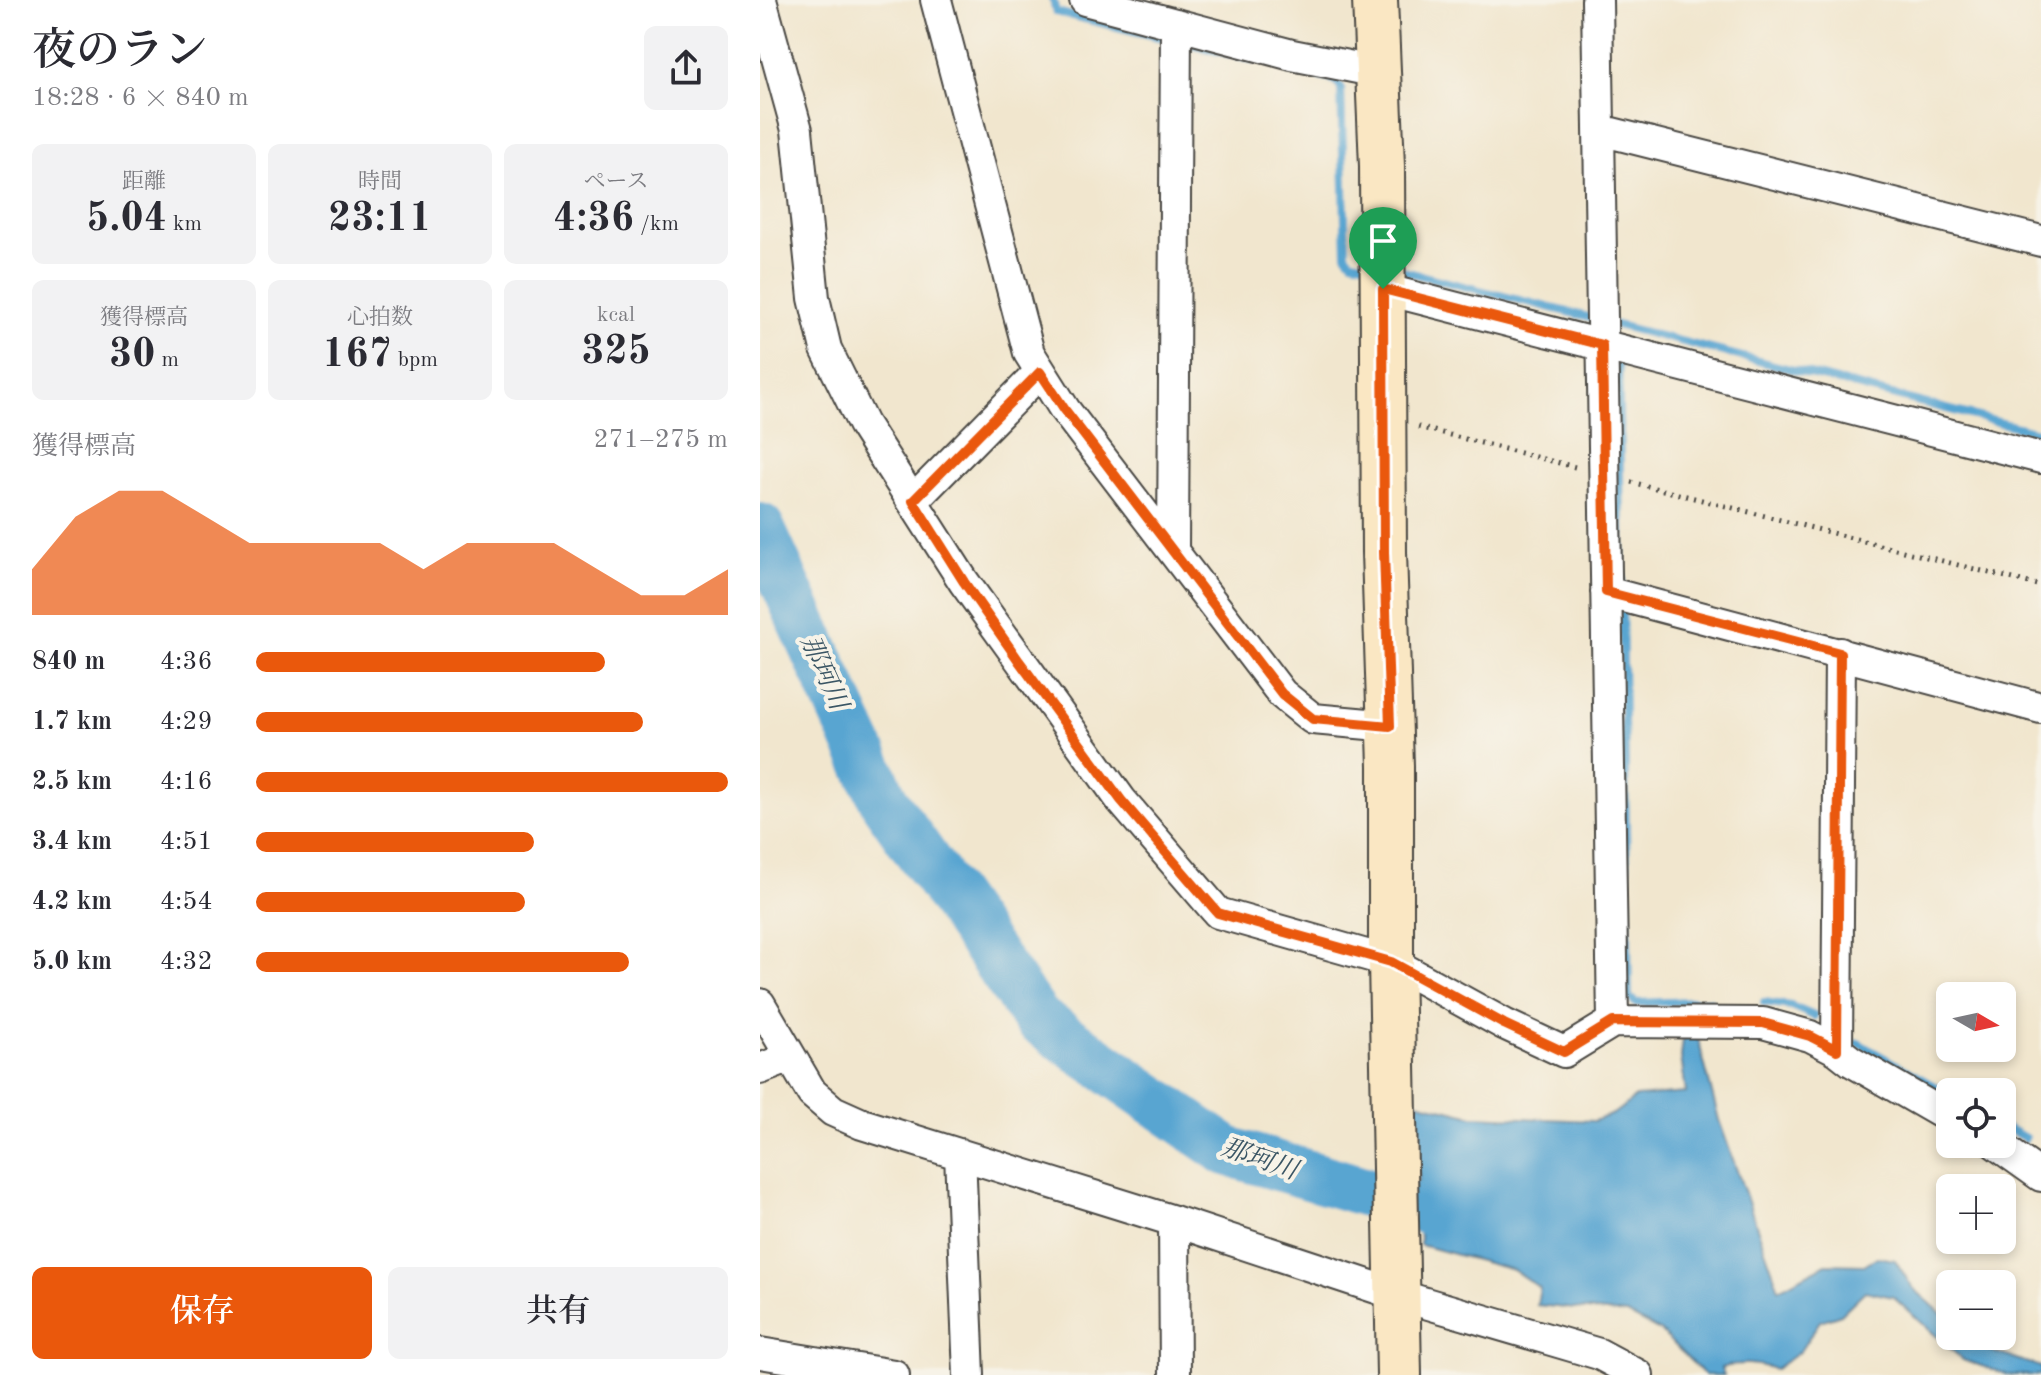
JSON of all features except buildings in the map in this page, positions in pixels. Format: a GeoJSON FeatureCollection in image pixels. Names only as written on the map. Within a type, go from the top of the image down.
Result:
{"type":"FeatureCollection","features":[{"type":"Feature","properties":{"kind":"street"},"geometry":{"type":"LineString","coordinates":[[761,0],[797,130],[814,298],[826,349],[863,424],[964,582],[1019,661],[1121,800],[1218,913],[1392,971],[1564,1052],[1613,1022],[1763,1023],[1810,1036],[1936,1110]]}},
{"type":"Feature","properties":{"kind":"street"},"geometry":{"type":"LineString","coordinates":[[936,0],[1029,353],[1040,372],[1065,410],[1282,694],[1313,719],[1390,726]]}},
{"type":"Feature","properties":{"kind":"street"},"geometry":{"type":"LineString","coordinates":[[1085,0],[1292,55],[1378,72]]}},
{"type":"Feature","properties":{"kind":"street"},"geometry":{"type":"LineString","coordinates":[[1375,0],[1382,166],[1384,552],[1390,726],[1399,1375]]}},
{"type":"Feature","properties":{"kind":"street"},"geometry":{"type":"LineString","coordinates":[[1597,0],[1613,1022]]}},
{"type":"Feature","properties":{"kind":"street"},"geometry":{"type":"LineString","coordinates":[[1173,551],[1176,24]]}},
{"type":"Feature","properties":{"kind":"street"},"geometry":{"type":"LineString","coordinates":[[1600,130],[2041,241]]}},
{"type":"Feature","properties":{"kind":"street"},"geometry":{"type":"LineString","coordinates":[[1383,289],[2041,458]]}},
{"type":"Feature","properties":{"kind":"street"},"geometry":{"type":"LineString","coordinates":[[913,501],[1040,372]]}},
{"type":"Feature","properties":{"kind":"street"},"geometry":{"type":"LineString","coordinates":[[1606,592],[2041,708]]}},
{"type":"Feature","properties":{"kind":"street"},"geometry":{"type":"LineString","coordinates":[[1837,1050],[1840,653]]}},
{"type":"Feature","properties":{"kind":"street"},"geometry":{"type":"LineString","coordinates":[[760,1004],[812,1093],[833,1111],[862,1124],[1174,1221],[1397,1285],[1599,1354],[1630,1373]]}},
{"type":"Feature","properties":{"kind":"street"},"geometry":{"type":"LineString","coordinates":[[760,1069],[791,1057]]}},
{"type":"Feature","properties":{"kind":"street"},"geometry":{"type":"LineString","coordinates":[[960,1154],[969,1375]]}},
{"type":"Feature","properties":{"kind":"street"},"geometry":{"type":"LineString","coordinates":[[2016,1158],[2041,1176]]}},
{"type":"Feature","properties":{"kind":"street"},"geometry":{"type":"LineString","coordinates":[[1174,1221],[1175,1375]]}},
{"type":"Feature","properties":{"kind":"street"},"geometry":{"type":"LineString","coordinates":[[760,1353],[894,1375]]}},
{"type":"Feature","properties":{"kind":"path"},"geometry":{"type":"LineString","coordinates":[[1385,418],[2041,586]]}},
{"type":"Feature","properties":{"kind":"water"},"geometry":{"type":"Polygon","coordinates":[[[1697,1035],[1719,1120],[1779,1289],[1826,1264],[1864,1265],[1877,1257],[1895,1260],[1912,1287],[1936,1308],[1936,1336],[1893,1297],[1865,1291],[1841,1314],[1820,1321],[1800,1351],[1776,1369],[1742,1364],[1721,1368],[1724,1375],[1705,1375],[1660,1331],[1627,1314],[1537,1305],[1540,1288],[1513,1270],[1420,1245],[1417,1102],[1473,1116],[1594,1121],[1613,1114],[1636,1097],[1686,1093],[1681,1057],[1683,1039],[1697,1035]]]}},
{"type":"Feature","properties":{"kind":"water"},"geometry":{"type":"Polygon","coordinates":[[[1952,1350],[1987,1350],[2041,1367],[2041,1375],[2009,1375],[1963,1360],[1952,1350]]]}},
{"type":"Feature","properties":{"kind":"waterway"},"geometry":{"type":"LineString","coordinates":[[1053,0],[1056,12],[1253,60]]}},
{"type":"Feature","properties":{"kind":"waterway"},"geometry":{"type":"LineString","coordinates":[[1305,73],[1334,80],[1341,87],[1346,254],[1352,261],[1370,264]]}},
{"type":"Feature","properties":{"kind":"waterway"},"geometry":{"type":"LineString","coordinates":[[1395,269],[1596,319]]}},
{"type":"Feature","properties":{"kind":"waterway"},"geometry":{"type":"LineString","coordinates":[[1609,323],[2041,433]]}},
{"type":"Feature","properties":{"kind":"waterway"},"geometry":{"type":"LineString","coordinates":[[1618,356],[1622,590]]}},
{"type":"Feature","properties":{"kind":"waterway","name":"那珂川"},"geometry":{"type":"LineString","coordinates":[[760,528],[885,803],[1037,1019],[1227,1151],[1438,1213]]}},
{"type":"Feature","properties":{"kind":"waterway"},"geometry":{"type":"LineString","coordinates":[[1622,604],[1629,997],[1636,1003],[1693,1001],[1692,1009]]}},
{"type":"Feature","properties":{"kind":"waterway"},"geometry":{"type":"LineString","coordinates":[[1693,1001],[1709,1001]]}},
{"type":"Feature","properties":{"kind":"waterway"},"geometry":{"type":"LineString","coordinates":[[1764,1002],[1791,1006],[1814,1016]]}},
{"type":"Feature","properties":{"kind":"waterway"},"geometry":{"type":"LineString","coordinates":[[1858,1043],[1936,1087]]}},
{"type":"Feature","properties":{"kind":"waterway"},"geometry":{"type":"LineString","coordinates":[[2016,1133],[2025,1138]]}},
{"type":"Feature","properties":{"kind":"route"},"geometry":{"type":"LineString","coordinates":[[1383,289],[1602,345],[1606,592],[1840,653],[1837,1050],[1810,1036],[1763,1023],[1613,1022],[1564,1052],[1504,1024],[1391,962],[1218,913],[1121,800],[964,582],[913,501],[1040,372],[1065,410],[1282,694],[1313,719],[1390,726],[1384,552],[1383,289]]}}]}
